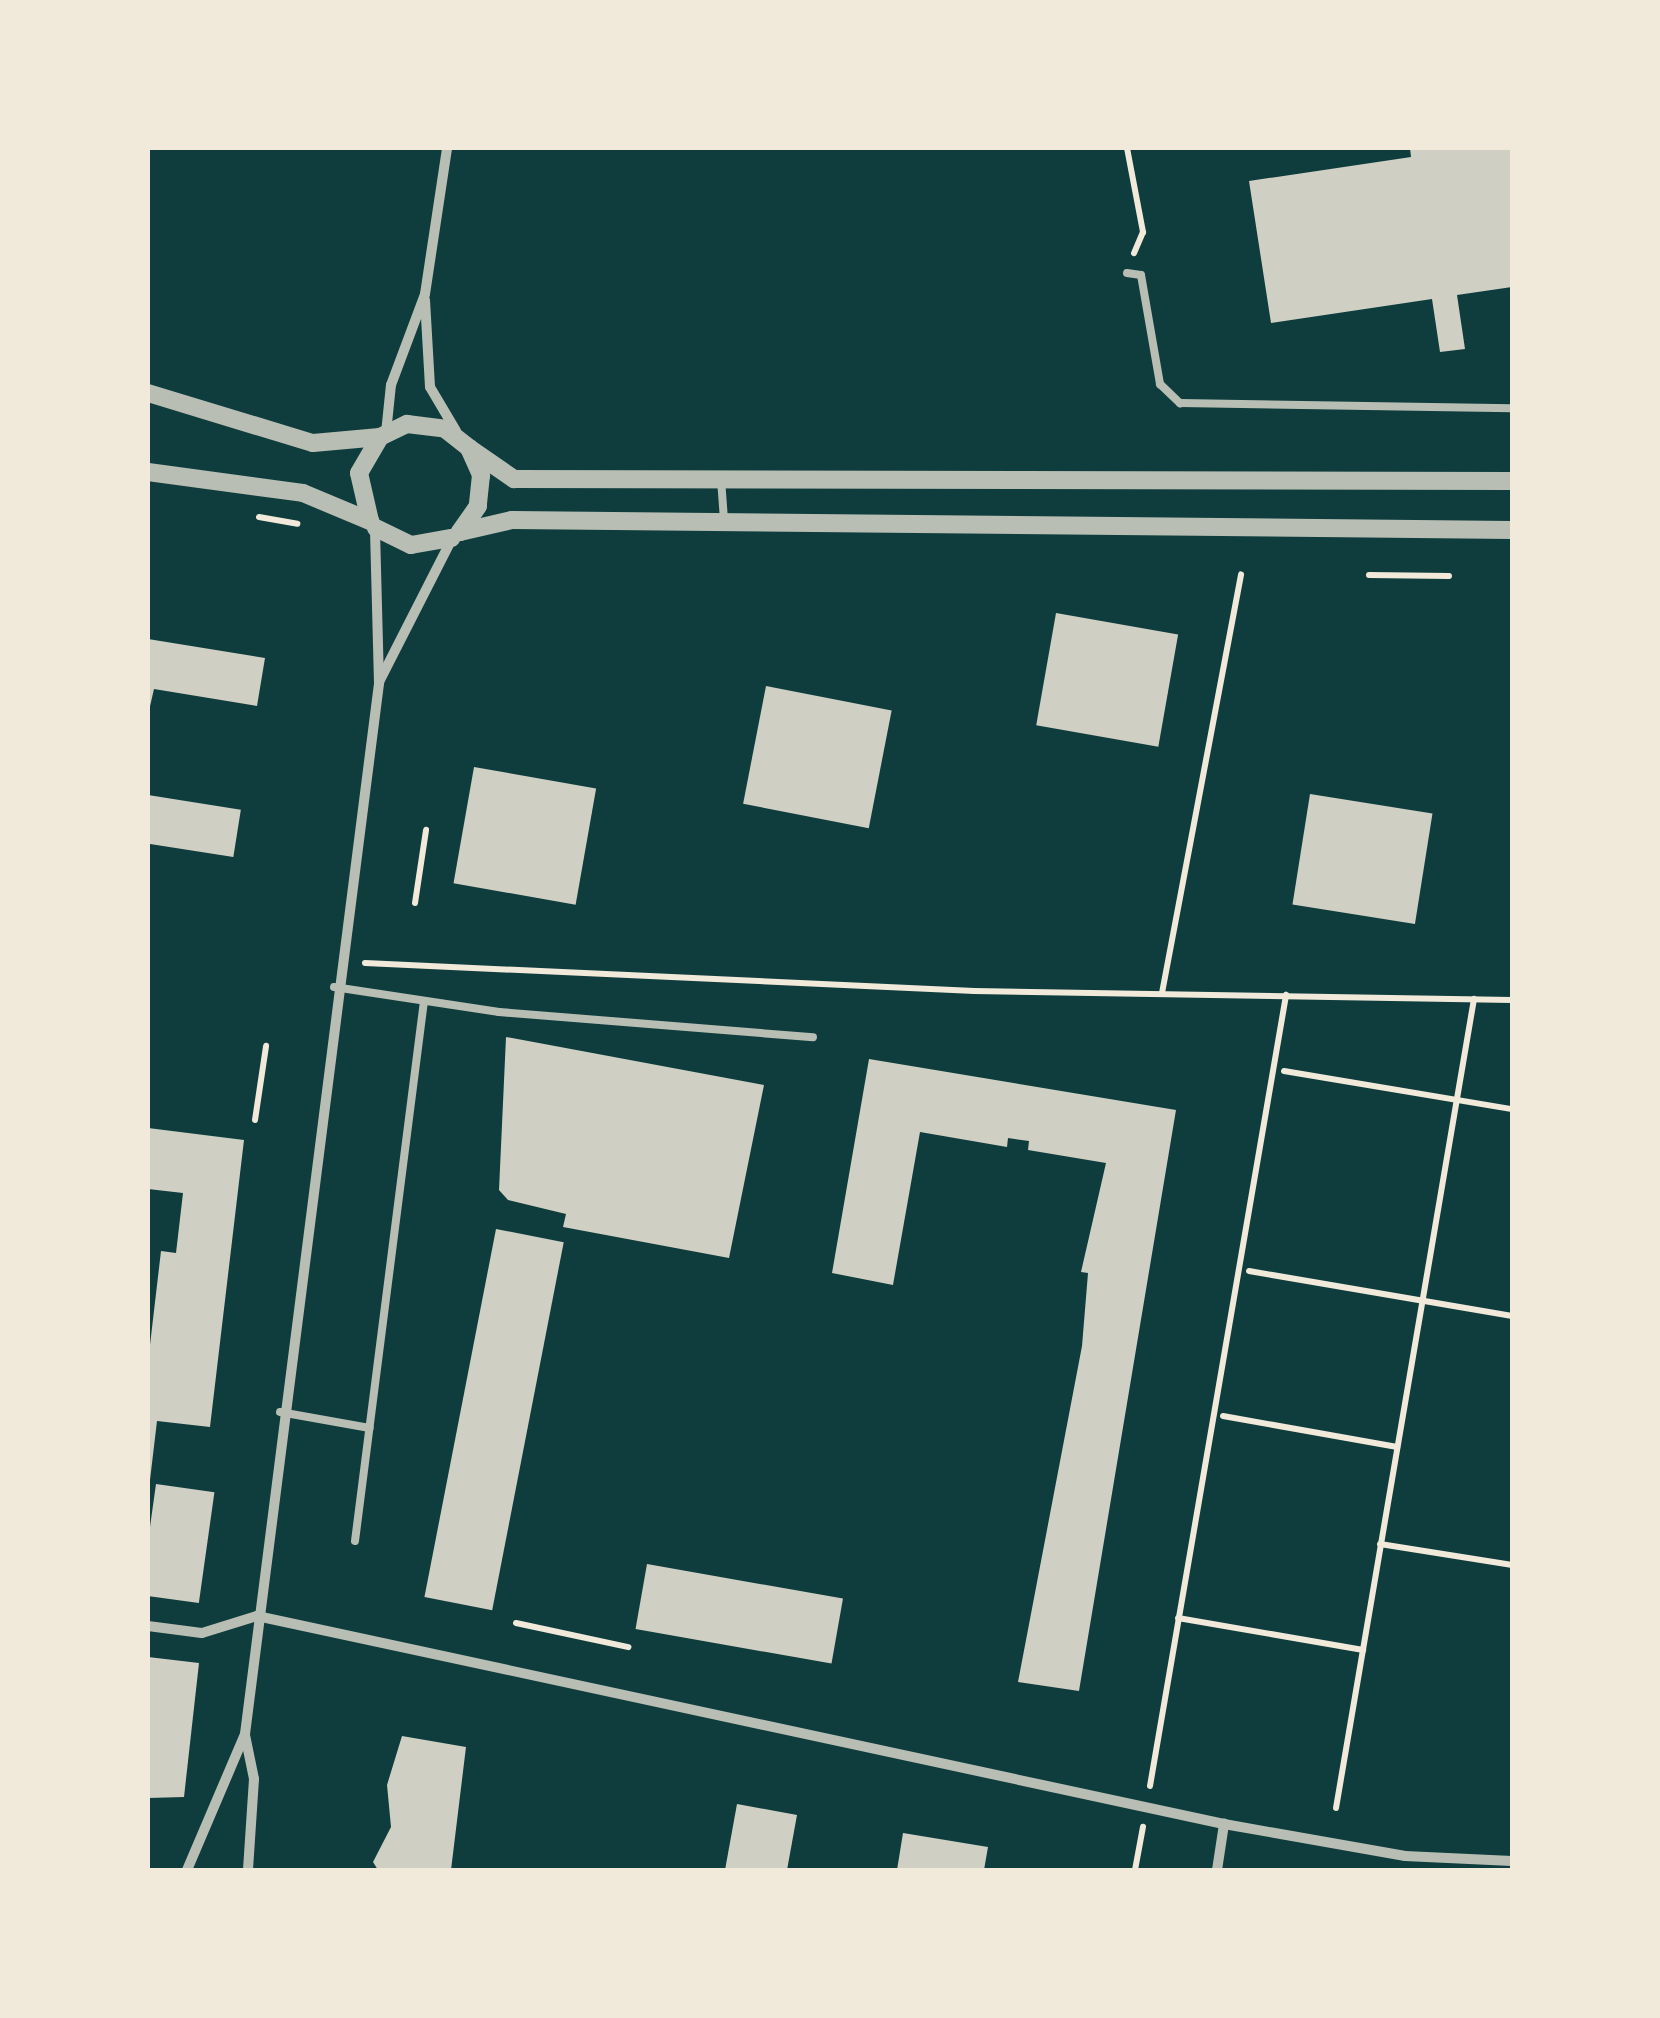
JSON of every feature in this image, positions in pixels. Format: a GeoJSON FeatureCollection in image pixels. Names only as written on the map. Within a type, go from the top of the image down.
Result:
{"type":"FeatureCollection","features":[{"type":"Feature","properties":{"kind":"street"},"geometry":{"type":"LineString","coordinates":[[188,1870],[244,1734],[334,987],[379,683],[373,525],[359,472],[383,435],[391,385],[425,294],[448,148]]}},
{"type":"Feature","properties":{"kind":"street"},"geometry":{"type":"LineString","coordinates":[[379,683],[482,490],[465,444],[430,387],[425,294]]}},
{"type":"Feature","properties":{"kind":"street"},"geometry":{"type":"LineString","coordinates":[[148,393],[271,436],[383,435],[423,422],[465,444],[514,479],[721,476],[1512,480]]}},
{"type":"Feature","properties":{"kind":"street"},"geometry":{"type":"LineString","coordinates":[[148,472],[303,493],[411,545],[512,520],[1512,530]]}},
{"type":"Feature","properties":{"kind":"street"},"geometry":{"type":"LineString","coordinates":[[148,1626],[202,1633],[256,1616],[1224,1824],[1405,1856],[1512,1861]]}},
{"type":"Feature","properties":{"kind":"street"},"geometry":{"type":"LineString","coordinates":[[244,1734],[254,1779],[248,1870]]}},
{"type":"Feature","properties":{"kind":"street"},"geometry":{"type":"LineString","coordinates":[[1216,1870],[1224,1824]]}},
{"type":"Feature","properties":{"kind":"lane"},"geometry":{"type":"LineString","coordinates":[[1127,273],[1140,275],[1160,384],[1180,403],[1512,408]]}},
{"type":"Feature","properties":{"kind":"lane"},"geometry":{"type":"LineString","coordinates":[[721,476],[724,524]]}},
{"type":"Feature","properties":{"kind":"lane"},"geometry":{"type":"LineString","coordinates":[[334,987],[424,1001],[813,1037]]}},
{"type":"Feature","properties":{"kind":"lane"},"geometry":{"type":"LineString","coordinates":[[355,1541],[424,1001]]}},
{"type":"Feature","properties":{"kind":"lane"},"geometry":{"type":"LineString","coordinates":[[280,1412],[370,1428]]}},
{"type":"Feature","properties":{"kind":"path"},"geometry":{"type":"LineString","coordinates":[[1126,148],[1143,232],[1127,273]]}},
{"type":"Feature","properties":{"kind":"path"},"geometry":{"type":"LineString","coordinates":[[1162,993],[1241,574]]}},
{"type":"Feature","properties":{"kind":"path"},"geometry":{"type":"LineString","coordinates":[[1369,575],[1450,576]]}},
{"type":"Feature","properties":{"kind":"path"},"geometry":{"type":"LineString","coordinates":[[415,903],[426,830]]}},
{"type":"Feature","properties":{"kind":"path"},"geometry":{"type":"LineString","coordinates":[[401,970],[1512,1000]]}},
{"type":"Feature","properties":{"kind":"path"},"geometry":{"type":"LineString","coordinates":[[1153,1774],[1286,995]]}},
{"type":"Feature","properties":{"kind":"path"},"geometry":{"type":"LineString","coordinates":[[1336,1808],[1474,999]]}},
{"type":"Feature","properties":{"kind":"path"},"geometry":{"type":"LineString","coordinates":[[254,1120],[266,1046]]}},
{"type":"Feature","properties":{"kind":"path"},"geometry":{"type":"LineString","coordinates":[[1284,1071],[1512,1109]]}},
{"type":"Feature","properties":{"kind":"path"},"geometry":{"type":"LineString","coordinates":[[1248,1271],[1512,1316]]}},
{"type":"Feature","properties":{"kind":"path"},"geometry":{"type":"LineString","coordinates":[[1223,1416],[1397,1446]]}},
{"type":"Feature","properties":{"kind":"path"},"geometry":{"type":"LineString","coordinates":[[1380,1544],[1512,1565]]}},
{"type":"Feature","properties":{"kind":"path"},"geometry":{"type":"LineString","coordinates":[[1178,1618],[1363,1650]]}},
{"type":"Feature","properties":{"kind":"path"},"geometry":{"type":"LineString","coordinates":[[516,1623],[628,1647]]}},
{"type":"Feature","properties":{"kind":"path"},"geometry":{"type":"LineString","coordinates":[[1135,1870],[1140,1843]]}},
{"type":"Feature","properties":{"kind":"building"},"geometry":{"type":"Polygon","coordinates":[[[1410,148],[1512,148],[1512,287],[1457,295],[1465,349],[1440,352],[1432,299],[1271,323],[1249,181],[1411,157],[1410,148]]]}},
{"type":"Feature","properties":{"kind":"building"},"geometry":{"type":"Polygon","coordinates":[[[1056,613],[1178,635],[1158,747],[1036,725],[1056,613]]]}},
{"type":"Feature","properties":{"kind":"building"},"geometry":{"type":"Polygon","coordinates":[[[148,639],[265,658],[257,706],[154,689],[148,715],[148,639]]]}},
{"type":"Feature","properties":{"kind":"building"},"geometry":{"type":"Polygon","coordinates":[[[766,686],[892,710],[869,828],[743,804],[766,686]]]}},
{"type":"Feature","properties":{"kind":"building"},"geometry":{"type":"Polygon","coordinates":[[[474,767],[596,789],[576,905],[454,883],[474,767]]]}},
{"type":"Feature","properties":{"kind":"building"},"geometry":{"type":"Polygon","coordinates":[[[1310,794],[1432,813],[1415,924],[1292,905],[1310,794]]]}},
{"type":"Feature","properties":{"kind":"building"},"geometry":{"type":"Polygon","coordinates":[[[148,795],[241,810],[233,857],[148,844],[148,795]]]}},
{"type":"Feature","properties":{"kind":"building"},"geometry":{"type":"Polygon","coordinates":[[[506,1037],[764,1085],[729,1258],[563,1227],[566,1214],[508,1200],[499,1190],[506,1037]]]}},
{"type":"Feature","properties":{"kind":"building"},"geometry":{"type":"Polygon","coordinates":[[[869,1059],[1176,1110],[1079,1691],[1018,1682],[1082,1346],[1088,1273],[1081,1272],[1106,1163],[1028,1150],[1029,1141],[1008,1138],[1007,1147],[920,1132],[893,1285],[832,1273],[869,1059]]]}},
{"type":"Feature","properties":{"kind":"building"},"geometry":{"type":"Polygon","coordinates":[[[148,1128],[244,1140],[210,1427],[157,1421],[150,1480],[148,1362],[161,1251],[176,1253],[183,1193],[148,1189],[148,1128]]]}},
{"type":"Feature","properties":{"kind":"building"},"geometry":{"type":"Polygon","coordinates":[[[496,1229],[564,1242],[492,1610],[424,1597],[496,1229]]]}},
{"type":"Feature","properties":{"kind":"building"},"geometry":{"type":"Polygon","coordinates":[[[156,1484],[214,1492],[199,1603],[148,1596],[148,1541],[156,1484]]]}},
{"type":"Feature","properties":{"kind":"building"},"geometry":{"type":"Polygon","coordinates":[[[647,1564],[843,1599],[832,1664],[636,1629],[647,1564]]]}},
{"type":"Feature","properties":{"kind":"building"},"geometry":{"type":"Polygon","coordinates":[[[148,1657],[199,1663],[184,1797],[148,1798],[148,1657]]]}},
{"type":"Feature","properties":{"kind":"building"},"geometry":{"type":"Polygon","coordinates":[[[402,1736],[466,1747],[451,1870],[378,1870],[373,1862],[391,1827],[387,1785],[402,1736]]]}},
{"type":"Feature","properties":{"kind":"building"},"geometry":{"type":"Polygon","coordinates":[[[737,1804],[797,1815],[787,1870],[725,1870],[737,1804]]]}},
{"type":"Feature","properties":{"kind":"building"},"geometry":{"type":"Polygon","coordinates":[[[903,1833],[988,1847],[984,1870],[897,1870],[903,1833]]]}}]}
